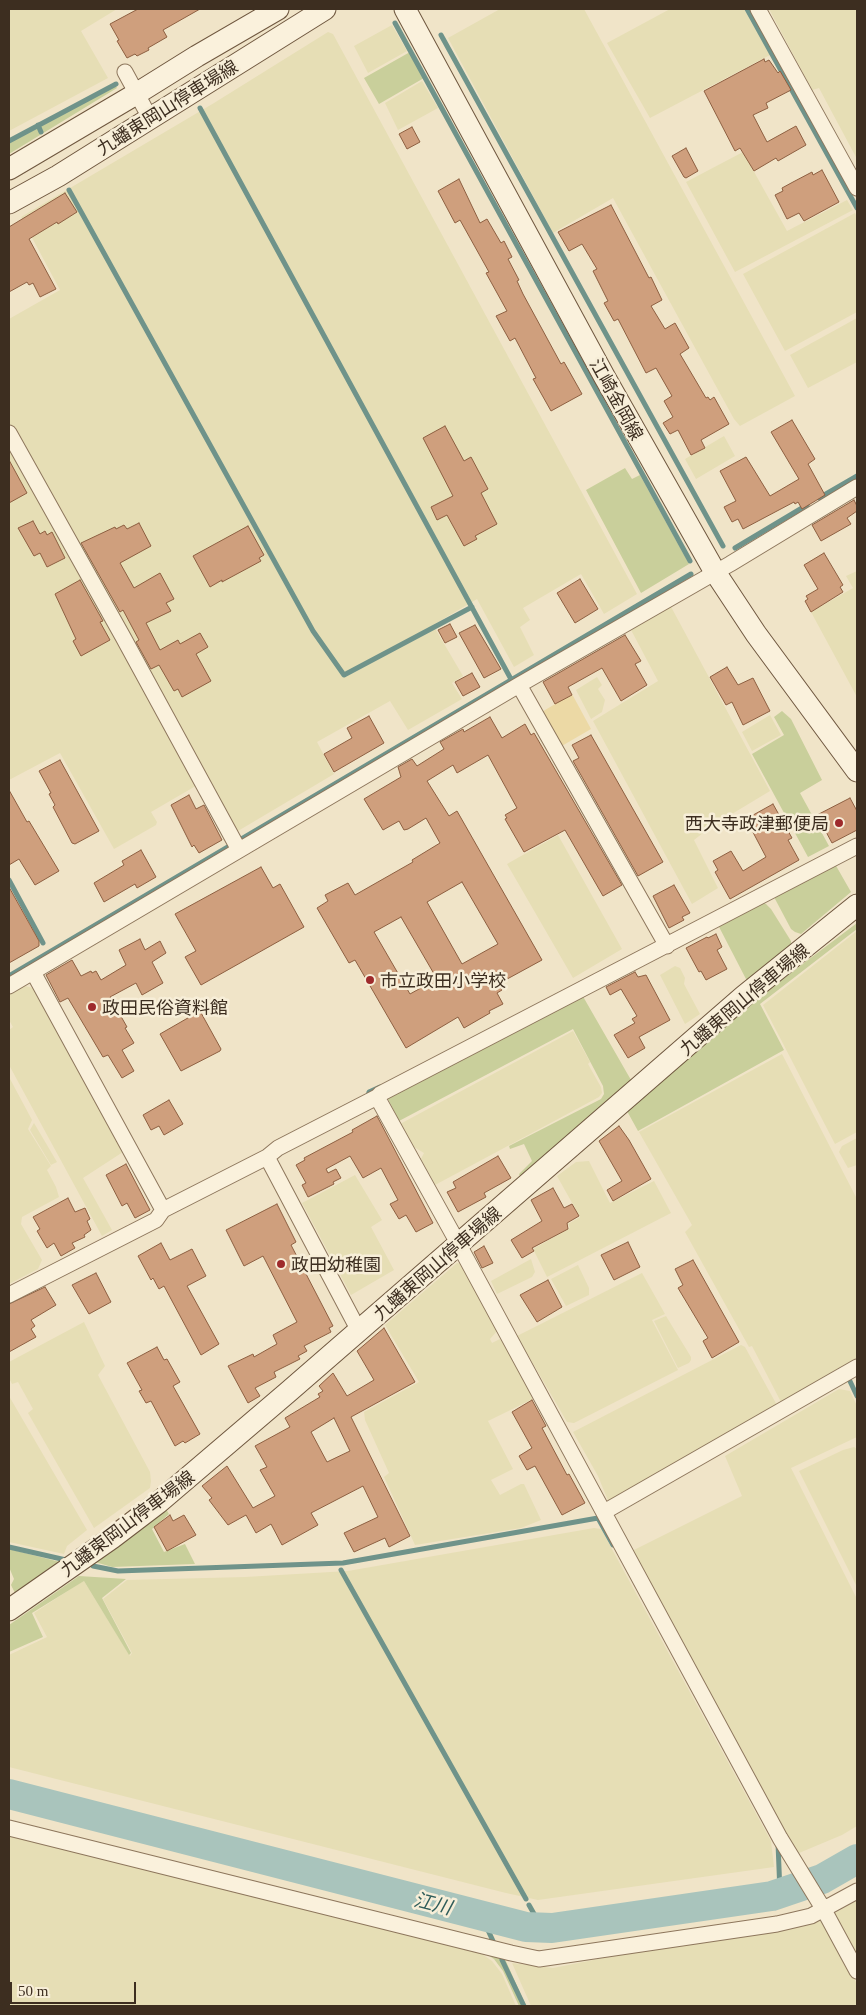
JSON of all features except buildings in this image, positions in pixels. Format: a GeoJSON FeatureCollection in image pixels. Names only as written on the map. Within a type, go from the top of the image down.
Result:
{"type":"FeatureCollection","features":[{"type":"Feature","properties":{"kind":"main road","name":"九蟠東岡山停車場線"},"geometry":{"type":"LineString","coordinates":[[9,169],[278,9]]}},
{"type":"Feature","properties":{"kind":"main road","name":"九蟠東岡山停車場線"},"geometry":{"type":"LineString","coordinates":[[9,203],[58,176],[325,9]]}},
{"type":"Feature","properties":{"kind":"main road","name":"江崎金岡線"},"geometry":{"type":"LineString","coordinates":[[404,9],[604,376],[715,572],[762,642],[857,771]]}},
{"type":"Feature","properties":{"kind":"main road","name":"九蟠東岡山停車場線"},"geometry":{"type":"LineString","coordinates":[[9,1610],[112,1538],[158,1503],[459,1245],[744,996],[857,905]]}},
{"type":"Feature","properties":{"kind":"street"},"geometry":{"type":"LineString","coordinates":[[758,9],[857,188]]}},
{"type":"Feature","properties":{"kind":"street"},"geometry":{"type":"LineString","coordinates":[[125,72],[150,118]]}},
{"type":"Feature","properties":{"kind":"street"},"geometry":{"type":"LineString","coordinates":[[9,433],[236,845]]}},
{"type":"Feature","properties":{"kind":"street"},"geometry":{"type":"LineString","coordinates":[[9,986],[236,845],[519,685],[715,572],[857,487]]}},
{"type":"Feature","properties":{"kind":"street"},"geometry":{"type":"LineString","coordinates":[[519,685],[664,941]]}},
{"type":"Feature","properties":{"kind":"street"},"geometry":{"type":"LineString","coordinates":[[9,1295],[156,1220],[163,1210],[267,1157],[278,1148],[539,1011],[664,941],[857,846]]}},
{"type":"Feature","properties":{"kind":"street"},"geometry":{"type":"LineString","coordinates":[[33,972],[163,1210]]}},
{"type":"Feature","properties":{"kind":"street"},"geometry":{"type":"LineString","coordinates":[[376,1097],[857,1971]]}},
{"type":"Feature","properties":{"kind":"street"},"geometry":{"type":"LineString","coordinates":[[267,1157],[359,1331]]}},
{"type":"Feature","properties":{"kind":"street"},"geometry":{"type":"LineString","coordinates":[[604,1512],[857,1367]]}},
{"type":"Feature","properties":{"kind":"street"},"geometry":{"type":"LineString","coordinates":[[9,1828],[510,1954],[539,1959],[776,1924],[811,1916],[820,1905],[857,1891]]}},
{"type":"Feature","properties":{"kind":"shaded area"},"geometry":{"type":"Polygon","coordinates":[[[9,9],[117,9],[81,31],[108,78],[9,131],[9,9]]]}},
{"type":"Feature","properties":{"kind":"shaded area"},"geometry":{"type":"Polygon","coordinates":[[[500,9],[584,9],[795,396],[740,426],[734,419],[613,198],[553,233],[448,38],[500,9]]]}},
{"type":"Feature","properties":{"kind":"shaded area"},"geometry":{"type":"Polygon","coordinates":[[[670,9],[744,9],[770,55],[650,118],[607,43],[670,9]]]}},
{"type":"Feature","properties":{"kind":"shaded area"},"geometry":{"type":"Polygon","coordinates":[[[769,9],[857,9],[857,159],[819,88],[812,90],[769,9]]]}},
{"type":"Feature","properties":{"kind":"shaded area"},"geometry":{"type":"Polygon","coordinates":[[[392,25],[407,51],[368,73],[354,46],[392,25]]]}},
{"type":"Feature","properties":{"kind":"shaded area"},"geometry":{"type":"Polygon","coordinates":[[[328,32],[333,34],[637,594],[604,614],[581,574],[523,608],[530,620],[520,627],[534,655],[514,667],[477,599],[433,625],[463,676],[452,683],[462,699],[408,730],[390,701],[317,742],[334,774],[238,831],[234,831],[206,780],[151,812],[157,822],[156,825],[114,849],[60,753],[9,780],[9,319],[60,290],[21,217],[214,103],[328,32]]]}},
{"type":"Feature","properties":{"kind":"shaded area"},"geometry":{"type":"Polygon","coordinates":[[[422,81],[438,108],[398,130],[385,103],[422,81]]]}},
{"type":"Feature","properties":{"kind":"shaded area"},"geometry":{"type":"Polygon","coordinates":[[[743,152],[787,231],[847,200],[853,210],[735,272],[686,182],[743,152]]]}},
{"type":"Feature","properties":{"kind":"shaded area"},"geometry":{"type":"Polygon","coordinates":[[[855,213],[857,217],[857,312],[785,351],[743,274],[855,213]]]}},
{"type":"Feature","properties":{"kind":"shaded area"},"geometry":{"type":"Polygon","coordinates":[[[857,318],[857,362],[808,388],[790,355],[857,318]]]}},
{"type":"Feature","properties":{"kind":"shaded area"},"geometry":{"type":"Polygon","coordinates":[[[724,436],[735,456],[696,479],[685,459],[724,436]]]}},
{"type":"Feature","properties":{"kind":"shaded area"},"geometry":{"type":"Polygon","coordinates":[[[857,571],[857,697],[811,612],[853,588],[846,576],[857,571]]]}},
{"type":"Feature","properties":{"kind":"shaded area"},"geometry":{"type":"Polygon","coordinates":[[[669,603],[770,791],[712,826],[694,840],[718,888],[692,904],[593,721],[658,681],[630,628],[669,603]]]}},
{"type":"Feature","properties":{"kind":"shaded area"},"geometry":{"type":"Polygon","coordinates":[[[597,677],[602,685],[598,689],[605,700],[602,712],[591,719],[576,690],[597,677]]]}},
{"type":"Feature","properties":{"kind":"shaded area"},"geometry":{"type":"Polygon","coordinates":[[[770,715],[781,735],[752,751],[742,732],[770,715]]]}},
{"type":"Feature","properties":{"kind":"shaded area"},"geometry":{"type":"Polygon","coordinates":[[[558,835],[622,949],[573,978],[507,864],[558,835]]]}},
{"type":"Feature","properties":{"kind":"shaded area"},"geometry":{"type":"Polygon","coordinates":[[[857,931],[857,1132],[835,1144],[763,1005],[857,931]]]}},
{"type":"Feature","properties":{"kind":"shaded area"},"geometry":{"type":"Polygon","coordinates":[[[675,966],[680,968],[685,978],[684,984],[700,1014],[685,1024],[660,975],[675,966]]]}},
{"type":"Feature","properties":{"kind":"shaded area"},"geometry":{"type":"Polygon","coordinates":[[[21,985],[33,988],[123,1152],[83,1178],[112,1230],[102,1236],[9,1065],[9,1030],[13,1027],[9,1020],[9,992],[21,985]]]}},
{"type":"Feature","properties":{"kind":"shaded area"},"geometry":{"type":"Polygon","coordinates":[[[573,1031],[601,1087],[602,1093],[599,1097],[435,1185],[421,1159],[424,1153],[414,1147],[400,1124],[573,1031]]]}},
{"type":"Feature","properties":{"kind":"shaded area"},"geometry":{"type":"Polygon","coordinates":[[[782,1054],[857,1199],[857,1362],[782,1404],[752,1346],[749,1347],[685,1232],[692,1225],[639,1132],[782,1054]]]}},
{"type":"Feature","properties":{"kind":"shaded area"},"geometry":{"type":"Polygon","coordinates":[[[9,1077],[32,1120],[28,1129],[51,1166],[47,1170],[59,1197],[22,1217],[21,1224],[42,1260],[38,1269],[9,1284],[9,1077]]]}},
{"type":"Feature","properties":{"kind":"shaded area"},"geometry":{"type":"Polygon","coordinates":[[[34,1123],[57,1162],[51,1165],[30,1130],[34,1123]]]}},
{"type":"Feature","properties":{"kind":"shaded area"},"geometry":{"type":"Polygon","coordinates":[[[857,1138],[857,1165],[848,1168],[839,1152],[842,1146],[857,1138]]]}},
{"type":"Feature","properties":{"kind":"shaded area"},"geometry":{"type":"Polygon","coordinates":[[[589,1161],[610,1203],[654,1181],[671,1213],[547,1277],[533,1249],[570,1228],[568,1224],[580,1217],[557,1176],[576,1162],[589,1161]]]}},
{"type":"Feature","properties":{"kind":"shaded area"},"geometry":{"type":"Polygon","coordinates":[[[355,1175],[382,1220],[371,1227],[394,1270],[351,1295],[302,1203],[355,1175]]]}},
{"type":"Feature","properties":{"kind":"shaded area"},"geometry":{"type":"Polygon","coordinates":[[[531,1259],[535,1272],[532,1277],[497,1294],[491,1281],[531,1259]]]}},
{"type":"Feature","properties":{"kind":"shaded area"},"geometry":{"type":"Polygon","coordinates":[[[457,1263],[461,1264],[498,1330],[490,1339],[492,1343],[500,1339],[504,1342],[535,1398],[488,1421],[513,1469],[491,1480],[500,1495],[524,1484],[541,1520],[521,1528],[415,1545],[384,1477],[389,1473],[365,1420],[364,1412],[419,1382],[385,1325],[457,1263]]]}},
{"type":"Feature","properties":{"kind":"shaded area"},"geometry":{"type":"Polygon","coordinates":[[[578,1265],[589,1288],[589,1295],[566,1306],[551,1279],[578,1265]]]}},
{"type":"Feature","properties":{"kind":"shaded area"},"geometry":{"type":"Polygon","coordinates":[[[642,1273],[665,1314],[652,1320],[678,1370],[574,1423],[567,1422],[517,1336],[642,1273]]]}},
{"type":"Feature","properties":{"kind":"shaded area"},"geometry":{"type":"Polygon","coordinates":[[[666,1316],[691,1357],[689,1363],[678,1368],[654,1321],[666,1316]]]}},
{"type":"Feature","properties":{"kind":"shaded area"},"geometry":{"type":"Polygon","coordinates":[[[84,1322],[105,1366],[98,1375],[150,1472],[151,1481],[150,1488],[94,1528],[28,1413],[33,1409],[18,1382],[12,1384],[9,1378],[9,1362],[84,1322]]]}},
{"type":"Feature","properties":{"kind":"shaded area"},"geometry":{"type":"Polygon","coordinates":[[[741,1345],[745,1347],[778,1407],[609,1503],[598,1476],[573,1432],[741,1345]]]}},
{"type":"Feature","properties":{"kind":"shaded area"},"geometry":{"type":"Polygon","coordinates":[[[839,1389],[850,1391],[857,1406],[857,1437],[791,1468],[857,1599],[857,1826],[842,1835],[799,1853],[794,1852],[632,1551],[742,1496],[725,1456],[839,1389]]]}},
{"type":"Feature","properties":{"kind":"shaded area"},"geometry":{"type":"Polygon","coordinates":[[[9,1396],[87,1530],[67,1546],[64,1554],[9,1542],[9,1396]]]}},
{"type":"Feature","properties":{"kind":"shaded area"},"geometry":{"type":"Polygon","coordinates":[[[854,1447],[857,1449],[857,1587],[799,1471],[843,1450],[854,1447]]]}},
{"type":"Feature","properties":{"kind":"shaded area"},"geometry":{"type":"Polygon","coordinates":[[[594,1528],[601,1529],[771,1841],[774,1867],[538,1900],[9,1767],[9,1655],[47,1637],[34,1613],[84,1581],[130,1656],[132,1653],[103,1599],[127,1580],[245,1577],[348,1571],[594,1528]]]}},
{"type":"Feature","properties":{"kind":"shaded area"},"geometry":{"type":"Polygon","coordinates":[[[9,1834],[482,1954],[492,1961],[502,1974],[516,2006],[9,2006],[9,1834]]]}},
{"type":"Feature","properties":{"kind":"shaded area"},"geometry":{"type":"Polygon","coordinates":[[[857,1900],[857,1961],[834,1918],[835,1913],[857,1900]]]}},
{"type":"Feature","properties":{"kind":"shaded area"},"geometry":{"type":"Polygon","coordinates":[[[821,1921],[857,1984],[857,2006],[531,2006],[512,1963],[553,1968],[633,1952],[821,1921]]]}},
{"type":"Feature","properties":{"kind":"green space"},"geometry":{"type":"Polygon","coordinates":[[[410,52],[424,78],[379,104],[364,78],[410,52]]]}},
{"type":"Feature","properties":{"kind":"green space"},"geometry":{"type":"Polygon","coordinates":[[[115,85],[117,88],[9,154],[9,143],[115,85]]]}},
{"type":"Feature","properties":{"kind":"green space"},"geometry":{"type":"Polygon","coordinates":[[[625,468],[632,479],[640,475],[689,564],[641,593],[586,490],[625,468]]]}},
{"type":"Feature","properties":{"kind":"green space"},"geometry":{"type":"Polygon","coordinates":[[[782,711],[791,719],[822,780],[800,793],[829,846],[808,857],[752,754],[784,735],[774,717],[782,711]]]}},
{"type":"Feature","properties":{"kind":"green space"},"geometry":{"type":"Polygon","coordinates":[[[835,864],[851,892],[801,934],[795,932],[791,929],[774,897],[835,864]]]}},
{"type":"Feature","properties":{"kind":"green space"},"geometry":{"type":"Polygon","coordinates":[[[761,901],[771,909],[791,941],[791,945],[749,980],[746,979],[717,923],[761,901]]]}},
{"type":"Feature","properties":{"kind":"green space"},"geometry":{"type":"Polygon","coordinates":[[[857,923],[857,929],[760,1004],[784,1050],[638,1131],[627,1111],[755,1000],[857,923]]]}},
{"type":"Feature","properties":{"kind":"green space"},"geometry":{"type":"Polygon","coordinates":[[[581,993],[631,1080],[630,1083],[520,1177],[519,1174],[532,1161],[524,1144],[510,1149],[509,1146],[601,1099],[604,1094],[603,1086],[573,1029],[399,1121],[388,1099],[391,1093],[581,993]]]}},
{"type":"Feature","properties":{"kind":"green space"},"geometry":{"type":"Polygon","coordinates":[[[166,1509],[169,1514],[152,1529],[164,1552],[185,1544],[195,1564],[112,1567],[95,1562],[166,1509]]]}},
{"type":"Feature","properties":{"kind":"green space"},"geometry":{"type":"Polygon","coordinates":[[[9,1549],[64,1563],[17,1597],[11,1585],[14,1579],[9,1567],[9,1549]]]}},
{"type":"Feature","properties":{"kind":"green space"},"geometry":{"type":"Polygon","coordinates":[[[79,1576],[126,1579],[102,1598],[131,1653],[129,1655],[84,1581],[32,1613],[43,1637],[9,1652],[9,1625],[79,1576]]]}},
{"type":"Feature","properties":{"kind":"green space"},"geometry":{"type":"Polygon","coordinates":[[[486,1954],[505,1959],[526,2006],[519,2006],[503,1971],[494,1959],[486,1954]]]}},
{"type":"Feature","properties":{"kind":"sand"},"geometry":{"type":"Polygon","coordinates":[[[572,694],[591,729],[560,747],[540,713],[572,694]]]}},
{"type":"Feature","properties":{"kind":"waterway"},"geometry":{"type":"LineString","coordinates":[[747,9],[857,208]]}},
{"type":"Feature","properties":{"kind":"waterway"},"geometry":{"type":"LineString","coordinates":[[395,23],[690,561]]}},
{"type":"Feature","properties":{"kind":"waterway"},"geometry":{"type":"LineString","coordinates":[[441,35],[723,546]]}},
{"type":"Feature","properties":{"kind":"waterway"},"geometry":{"type":"LineString","coordinates":[[9,141],[116,84]]}},
{"type":"Feature","properties":{"kind":"waterway"},"geometry":{"type":"LineString","coordinates":[[200,108],[512,681]]}},
{"type":"Feature","properties":{"kind":"waterway"},"geometry":{"type":"LineString","coordinates":[[38,125],[41,132]]}},
{"type":"Feature","properties":{"kind":"waterway"},"geometry":{"type":"LineString","coordinates":[[69,190],[313,631],[344,675],[472,607]]}},
{"type":"Feature","properties":{"kind":"waterway"},"geometry":{"type":"LineString","coordinates":[[819,498],[857,476]]}},
{"type":"Feature","properties":{"kind":"waterway"},"geometry":{"type":"LineString","coordinates":[[735,548],[807,505]]}},
{"type":"Feature","properties":{"kind":"waterway"},"geometry":{"type":"LineString","coordinates":[[9,976],[691,574]]}},
{"type":"Feature","properties":{"kind":"waterway"},"geometry":{"type":"LineString","coordinates":[[9,880],[43,943]]}},
{"type":"Feature","properties":{"kind":"waterway"},"geometry":{"type":"LineString","coordinates":[[368,1096],[369,1092],[380,1087]]}},
{"type":"Feature","properties":{"kind":"waterway"},"geometry":{"type":"LineString","coordinates":[[848,1377],[857,1396]]}},
{"type":"Feature","properties":{"kind":"waterway"},"geometry":{"type":"LineString","coordinates":[[93,1566],[118,1571],[343,1563],[598,1518],[613,1545]]}},
{"type":"Feature","properties":{"kind":"waterway"},"geometry":{"type":"LineString","coordinates":[[9,1547],[66,1560]]}},
{"type":"Feature","properties":{"kind":"waterway"},"geometry":{"type":"LineString","coordinates":[[341,1570],[526,1899]]}},
{"type":"Feature","properties":{"kind":"waterway","name":"江川"},"geometry":{"type":"LineString","coordinates":[[9,1794],[526,1927],[552,1928],[772,1896],[822,1879],[857,1859]]}},
{"type":"Feature","properties":{"kind":"waterway"},"geometry":{"type":"LineString","coordinates":[[778,1843],[780,1893]]}},
{"type":"Feature","properties":{"kind":"waterway"},"geometry":{"type":"LineString","coordinates":[[529,1905],[542,1928]]}},
{"type":"Feature","properties":{"kind":"waterway"},"geometry":{"type":"LineString","coordinates":[[481,1915],[493,1941]]}},
{"type":"Feature","properties":{"kind":"waterway"},"geometry":{"type":"LineString","coordinates":[[502,1960],[524,2006]]}},
{"type":"Feature","properties":{"kind":"place","name":"西大寺政津郵便局"},"geometry":{"type":"Point","coordinates":[839,823]}},
{"type":"Feature","properties":{"kind":"place","name":"市立政田小学校"},"geometry":{"type":"Point","coordinates":[370,980]}},
{"type":"Feature","properties":{"kind":"place","name":"政田民俗資料館"},"geometry":{"type":"Point","coordinates":[92,1007]}},
{"type":"Feature","properties":{"kind":"place","name":"政田幼稚園"},"geometry":{"type":"Point","coordinates":[281,1264]}}]}
